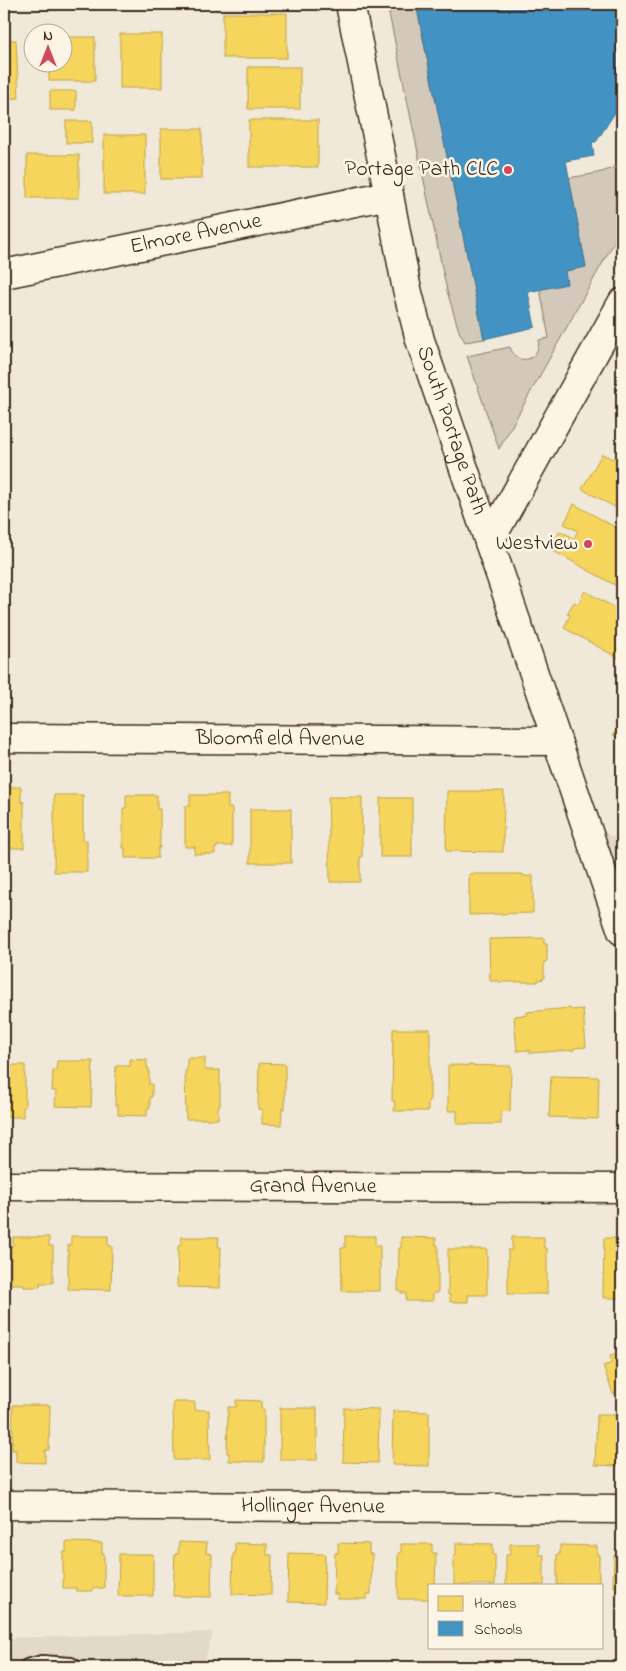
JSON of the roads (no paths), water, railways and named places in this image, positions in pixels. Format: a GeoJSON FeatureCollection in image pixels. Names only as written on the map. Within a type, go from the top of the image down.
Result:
{"type":"FeatureCollection","features":[{"type":"Feature","properties":{"kind":"street","name":"South Portage Path"},"geometry":{"type":"LineString","coordinates":[[350,4],[406,285],[420,340],[622,931]]}},
{"type":"Feature","properties":{"kind":"street","name":"Elmore Avenue"},"geometry":{"type":"LineString","coordinates":[[4,274],[389,195]]}},
{"type":"Feature","properties":{"kind":"street"},"geometry":{"type":"LineString","coordinates":[[489,542],[622,303]]}},
{"type":"Feature","properties":{"kind":"street","name":"Bloomfield Avenue"},"geometry":{"type":"LineString","coordinates":[[4,738],[557,741]]}},
{"type":"Feature","properties":{"kind":"street","name":"Grand Avenue"},"geometry":{"type":"LineString","coordinates":[[4,1186],[622,1188]]}},
{"type":"Feature","properties":{"kind":"street","name":"Hollinger Avenue"},"geometry":{"type":"LineString","coordinates":[[4,1505],[622,1509]]}},
{"type":"Feature","properties":{"kind":"lane"},"geometry":{"type":"LineString","coordinates":[[27,1667],[71,1664],[74,1667]]}},
{"type":"Feature","properties":{"kind":"place","name":"Portage Path CLC"},"geometry":{"type":"Point","coordinates":[508,170]}},
{"type":"Feature","properties":{"kind":"place","name":"Westview"},"geometry":{"type":"Point","coordinates":[588,544]}}]}
